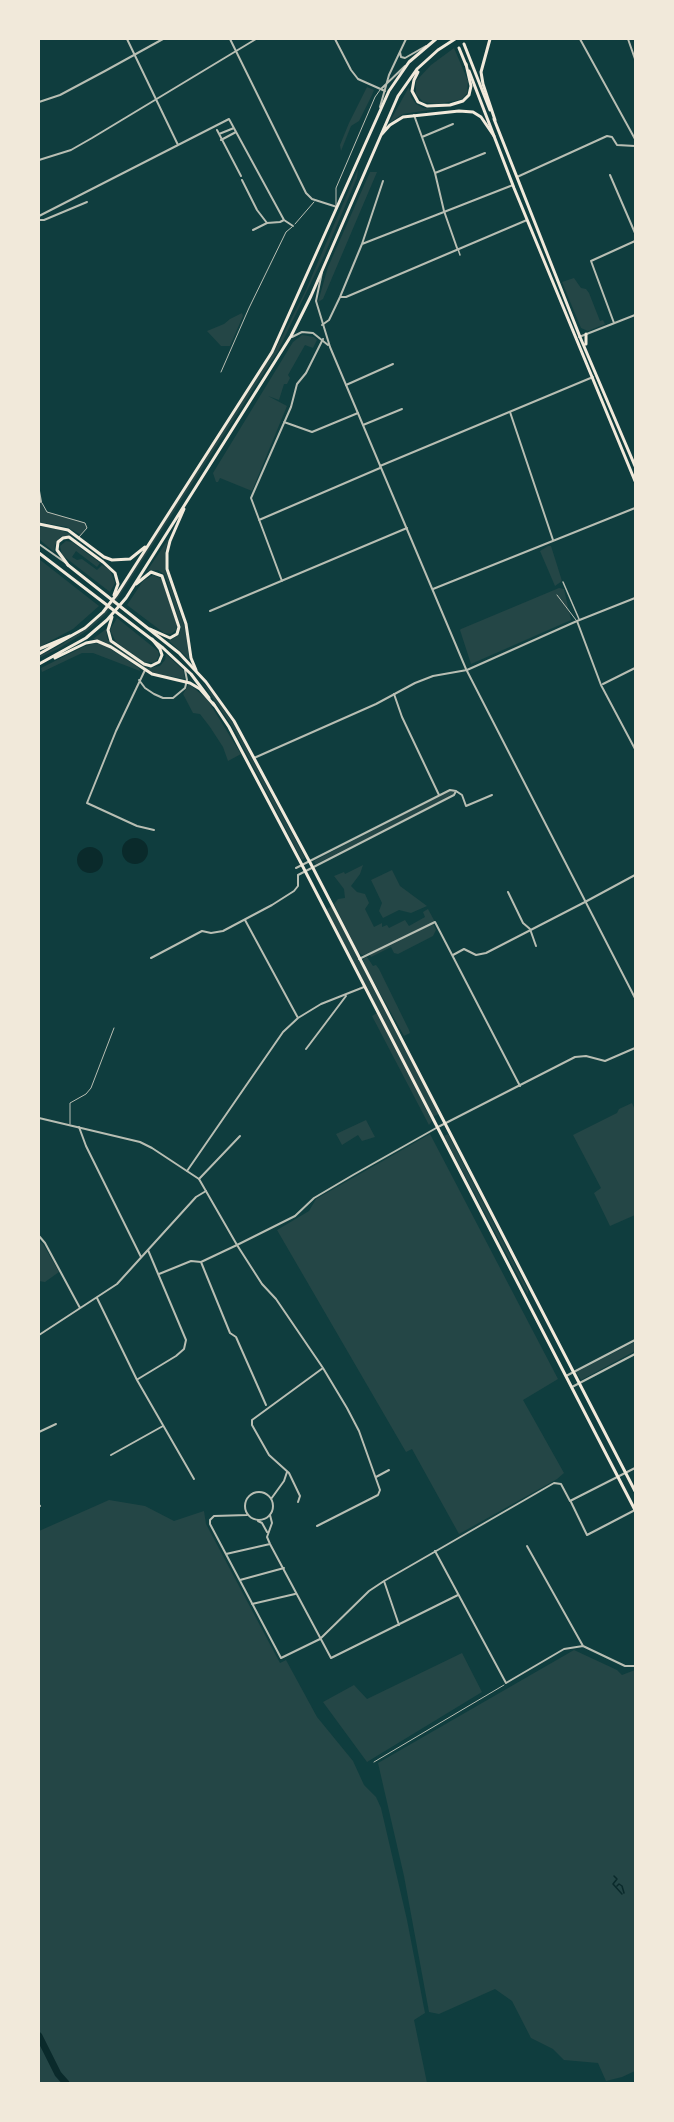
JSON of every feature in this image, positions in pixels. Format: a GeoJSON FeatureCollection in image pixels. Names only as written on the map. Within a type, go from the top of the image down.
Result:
{"type":"FeatureCollection","features":[{"type":"Feature","properties":{"kind":"main road"},"geometry":{"type":"LineString","coordinates":[[39,654],[85,628],[103,612],[150,542],[272,352],[297,300],[380,107],[393,83],[409,62],[436,39]]}},
{"type":"Feature","properties":{"kind":"main road"},"geometry":{"type":"LineString","coordinates":[[490,39],[481,72],[495,120],[580,336],[635,466]]}},
{"type":"Feature","properties":{"kind":"main road"},"geometry":{"type":"LineString","coordinates":[[126,598],[286,344],[311,296],[398,96],[427,60],[453,40]]}},
{"type":"Feature","properties":{"kind":"main road"},"geometry":{"type":"LineString","coordinates":[[464,45],[495,120]]}},
{"type":"Feature","properties":{"kind":"main road"},"geometry":{"type":"LineString","coordinates":[[459,48],[575,339],[635,481]]}},
{"type":"Feature","properties":{"kind":"main road"},"geometry":{"type":"LineString","coordinates":[[427,60],[414,80],[412,90],[418,102],[427,106],[450,105],[467,98],[471,86],[466,64]]}},
{"type":"Feature","properties":{"kind":"main road"},"geometry":{"type":"LineString","coordinates":[[378,138],[394,121],[414,115],[459,111],[473,112],[484,120],[494,136]]}},
{"type":"Feature","properties":{"kind":"main road"},"geometry":{"type":"LineString","coordinates":[[586,334],[585,342],[594,369]]}},
{"type":"Feature","properties":{"kind":"main road"},"geometry":{"type":"LineString","coordinates":[[186,502],[170,541],[167,569],[186,624],[191,658],[196,670]]}},
{"type":"Feature","properties":{"kind":"main road"},"geometry":{"type":"LineString","coordinates":[[39,524],[63,528],[79,537],[104,557],[117,561],[132,558],[150,542]]}},
{"type":"Feature","properties":{"kind":"main road"},"geometry":{"type":"LineString","coordinates":[[116,593],[117,579],[111,569],[69,537],[61,540],[57,550],[68,565],[150,629],[196,670],[221,701],[313,868],[635,1491]]}},
{"type":"Feature","properties":{"kind":"main road"},"geometry":{"type":"LineString","coordinates":[[39,553],[152,639],[184,667],[214,705],[245,756],[635,1510]]}},
{"type":"Feature","properties":{"kind":"main road"},"geometry":{"type":"LineString","coordinates":[[39,664],[86,638],[109,621],[144,576],[155,572],[162,576],[168,590],[179,631],[170,638],[150,629]]}},
{"type":"Feature","properties":{"kind":"main road"},"geometry":{"type":"LineString","coordinates":[[109,621],[108,630],[111,641],[151,666],[159,662],[162,656],[152,639]]}},
{"type":"Feature","properties":{"kind":"main road"},"geometry":{"type":"LineString","coordinates":[[39,649],[85,628]]}},
{"type":"Feature","properties":{"kind":"main road"},"geometry":{"type":"LineString","coordinates":[[39,664],[93,641],[111,647],[157,676],[187,682],[200,689],[214,705]]}},
{"type":"Feature","properties":{"kind":"main road"},"geometry":{"type":"LineString","coordinates":[[324,908],[331,905]]}},
{"type":"Feature","properties":{"kind":"main road"},"geometry":{"type":"LineString","coordinates":[[527,1298],[533,1295]]}},
{"type":"Feature","properties":{"kind":"street"},"geometry":{"type":"LineString","coordinates":[[128,39],[178,145]]}},
{"type":"Feature","properties":{"kind":"street"},"geometry":{"type":"LineString","coordinates":[[39,102],[60,95],[163,39]]}},
{"type":"Feature","properties":{"kind":"street"},"geometry":{"type":"LineString","coordinates":[[230,39],[306,193],[315,200],[337,207]]}},
{"type":"Feature","properties":{"kind":"street"},"geometry":{"type":"LineString","coordinates":[[39,160],[71,150],[256,39]]}},
{"type":"Feature","properties":{"kind":"street"},"geometry":{"type":"LineString","coordinates":[[335,39],[355,76],[383,90]]}},
{"type":"Feature","properties":{"kind":"street"},"geometry":{"type":"LineString","coordinates":[[380,107],[383,90],[406,39]]}},
{"type":"Feature","properties":{"kind":"street"},"geometry":{"type":"LineString","coordinates":[[580,39],[635,140]]}},
{"type":"Feature","properties":{"kind":"street"},"geometry":{"type":"LineString","coordinates":[[628,39],[635,59]]}},
{"type":"Feature","properties":{"kind":"street"},"geometry":{"type":"LineString","coordinates":[[400,52],[401,57],[407,58],[432,42]]}},
{"type":"Feature","properties":{"kind":"street"},"geometry":{"type":"LineString","coordinates":[[387,83],[409,62]]}},
{"type":"Feature","properties":{"kind":"street"},"geometry":{"type":"LineString","coordinates":[[414,115],[435,173],[444,211],[460,255]]}},
{"type":"Feature","properties":{"kind":"street"},"geometry":{"type":"LineString","coordinates":[[39,218],[230,119],[284,220],[293,226]]}},
{"type":"Feature","properties":{"kind":"street"},"geometry":{"type":"LineString","coordinates":[[422,137],[453,124]]}},
{"type":"Feature","properties":{"kind":"street"},"geometry":{"type":"LineString","coordinates":[[219,134],[234,128]]}},
{"type":"Feature","properties":{"kind":"street"},"geometry":{"type":"LineString","coordinates":[[217,130],[257,210],[267,223]]}},
{"type":"Feature","properties":{"kind":"street"},"geometry":{"type":"LineString","coordinates":[[221,140],[236,132]]}},
{"type":"Feature","properties":{"kind":"street"},"geometry":{"type":"LineString","coordinates":[[516,177],[607,136],[612,137],[617,146],[635,146]]}},
{"type":"Feature","properties":{"kind":"street"},"geometry":{"type":"LineString","coordinates":[[435,173],[485,153]]}},
{"type":"Feature","properties":{"kind":"street"},"geometry":{"type":"LineString","coordinates":[[610,175],[635,233]]}},
{"type":"Feature","properties":{"kind":"street"},"geometry":{"type":"LineString","coordinates":[[322,325],[329,320],[340,297],[362,244],[383,181]]}},
{"type":"Feature","properties":{"kind":"street"},"geometry":{"type":"LineString","coordinates":[[362,244],[513,185]]}},
{"type":"Feature","properties":{"kind":"street"},"geometry":{"type":"LineString","coordinates":[[39,218],[44,220],[87,202]]}},
{"type":"Feature","properties":{"kind":"street"},"geometry":{"type":"LineString","coordinates":[[253,230],[267,223],[284,220]]}},
{"type":"Feature","properties":{"kind":"street"},"geometry":{"type":"LineString","coordinates":[[340,297],[346,297],[527,220]]}},
{"type":"Feature","properties":{"kind":"street"},"geometry":{"type":"LineString","coordinates":[[614,323],[591,261],[635,241]]}},
{"type":"Feature","properties":{"kind":"street"},"geometry":{"type":"LineString","coordinates":[[325,264],[316,301],[322,325],[380,467],[467,670],[635,998]]}},
{"type":"Feature","properties":{"kind":"street"},"geometry":{"type":"LineString","coordinates":[[575,339],[635,315]]}},
{"type":"Feature","properties":{"kind":"street"},"geometry":{"type":"LineString","coordinates":[[286,344],[295,334],[302,332],[313,333],[330,347]]}},
{"type":"Feature","properties":{"kind":"street"},"geometry":{"type":"LineString","coordinates":[[282,581],[251,498],[295,397],[297,384],[306,374],[323,339]]}},
{"type":"Feature","properties":{"kind":"street"},"geometry":{"type":"LineString","coordinates":[[346,385],[393,364]]}},
{"type":"Feature","properties":{"kind":"street"},"geometry":{"type":"LineString","coordinates":[[258,520],[597,376]]}},
{"type":"Feature","properties":{"kind":"street"},"geometry":{"type":"LineString","coordinates":[[363,425],[402,409]]}},
{"type":"Feature","properties":{"kind":"street"},"geometry":{"type":"LineString","coordinates":[[510,412],[553,541]]}},
{"type":"Feature","properties":{"kind":"street"},"geometry":{"type":"LineString","coordinates":[[284,422],[312,432],[358,413]]}},
{"type":"Feature","properties":{"kind":"street"},"geometry":{"type":"LineString","coordinates":[[39,491],[41,502]]}},
{"type":"Feature","properties":{"kind":"street"},"geometry":{"type":"LineString","coordinates":[[433,589],[635,508]]}},
{"type":"Feature","properties":{"kind":"street"},"geometry":{"type":"LineString","coordinates":[[210,611],[407,528]]}},
{"type":"Feature","properties":{"kind":"street"},"geometry":{"type":"LineString","coordinates":[[39,544],[68,565]]}},
{"type":"Feature","properties":{"kind":"street"},"geometry":{"type":"LineString","coordinates":[[563,582],[601,685],[635,749]]}},
{"type":"Feature","properties":{"kind":"street"},"geometry":{"type":"LineString","coordinates":[[254,758],[376,704],[433,675],[467,670],[578,620],[635,598]]}},
{"type":"Feature","properties":{"kind":"street"},"geometry":{"type":"LineString","coordinates":[[139,680],[149,691],[169,699],[182,692],[187,682],[184,667]]}},
{"type":"Feature","properties":{"kind":"street"},"geometry":{"type":"LineString","coordinates":[[601,685],[635,668]]}},
{"type":"Feature","properties":{"kind":"street"},"geometry":{"type":"LineString","coordinates":[[145,670],[87,803],[137,826],[154,830]]}},
{"type":"Feature","properties":{"kind":"street"},"geometry":{"type":"LineString","coordinates":[[394,693],[402,717],[439,795]]}},
{"type":"Feature","properties":{"kind":"street"},"geometry":{"type":"LineString","coordinates":[[296,868],[450,790],[462,795],[466,806],[492,795]]}},
{"type":"Feature","properties":{"kind":"street"},"geometry":{"type":"LineString","coordinates":[[151,958],[202,931],[211,933],[223,931],[244,920],[294,891],[298,886],[299,875],[305,871],[454,795],[456,791]]}},
{"type":"Feature","properties":{"kind":"street"},"geometry":{"type":"LineString","coordinates":[[453,955],[464,949],[476,955],[482,954],[635,875]]}},
{"type":"Feature","properties":{"kind":"street"},"geometry":{"type":"LineString","coordinates":[[508,892],[523,923],[530,929],[536,946]]}},
{"type":"Feature","properties":{"kind":"street"},"geometry":{"type":"LineString","coordinates":[[244,920],[298,1018]]}},
{"type":"Feature","properties":{"kind":"street"},"geometry":{"type":"LineString","coordinates":[[359,959],[435,921],[520,1086]]}},
{"type":"Feature","properties":{"kind":"street"},"geometry":{"type":"LineString","coordinates":[[187,1171],[283,1032],[298,1018],[321,1004],[364,987]]}},
{"type":"Feature","properties":{"kind":"street"},"geometry":{"type":"LineString","coordinates":[[306,1049],[346,996]]}},
{"type":"Feature","properties":{"kind":"street"},"geometry":{"type":"LineString","coordinates":[[159,1274],[191,1261],[201,1262],[295,1216],[314,1198],[438,1127],[575,1057],[586,1056],[605,1061],[635,1048]]}},
{"type":"Feature","properties":{"kind":"street"},"geometry":{"type":"LineString","coordinates":[[39,1118],[140,1142],[199,1179],[262,1284],[276,1299],[347,1408],[359,1431],[380,1491],[378,1495],[317,1526]]}},
{"type":"Feature","properties":{"kind":"street"},"geometry":{"type":"LineString","coordinates":[[79,1127],[86,1146],[141,1257]]}},
{"type":"Feature","properties":{"kind":"street"},"geometry":{"type":"LineString","coordinates":[[199,1179],[240,1136]]}},
{"type":"Feature","properties":{"kind":"street"},"geometry":{"type":"LineString","coordinates":[[39,1335],[117,1284],[196,1197],[206,1191]]}},
{"type":"Feature","properties":{"kind":"street"},"geometry":{"type":"LineString","coordinates":[[39,1236],[80,1308]]}},
{"type":"Feature","properties":{"kind":"street"},"geometry":{"type":"LineString","coordinates":[[137,1380],[176,1356],[184,1349],[186,1340],[148,1250]]}},
{"type":"Feature","properties":{"kind":"street"},"geometry":{"type":"LineString","coordinates":[[201,1262],[230,1333],[236,1337],[266,1405]]}},
{"type":"Feature","properties":{"kind":"street"},"geometry":{"type":"LineString","coordinates":[[97,1298],[137,1380],[194,1479]]}},
{"type":"Feature","properties":{"kind":"street"},"geometry":{"type":"LineString","coordinates":[[566,1376],[635,1340]]}},
{"type":"Feature","properties":{"kind":"street"},"geometry":{"type":"LineString","coordinates":[[572,1387],[635,1354]]}},
{"type":"Feature","properties":{"kind":"street"},"geometry":{"type":"LineString","coordinates":[[298,1502],[300,1497],[287,1472],[269,1455],[252,1425],[252,1419],[323,1368]]}},
{"type":"Feature","properties":{"kind":"street"},"geometry":{"type":"LineString","coordinates":[[39,1432],[56,1424]]}},
{"type":"Feature","properties":{"kind":"street"},"geometry":{"type":"LineString","coordinates":[[111,1455],[163,1426]]}},
{"type":"Feature","properties":{"kind":"street"},"geometry":{"type":"LineString","coordinates":[[570,1501],[635,1468]]}},
{"type":"Feature","properties":{"kind":"street"},"geometry":{"type":"LineString","coordinates":[[375,1477],[389,1470]]}},
{"type":"Feature","properties":{"kind":"street"},"geometry":{"type":"LineString","coordinates":[[271,1499],[284,1481],[287,1472]]}},
{"type":"Feature","properties":{"kind":"street"},"geometry":{"type":"LineString","coordinates":[[458,1595],[331,1658],[320,1639],[295,1593],[262,1523],[247,1515],[211,1518],[210,1524],[281,1658],[320,1639],[369,1591],[384,1581],[554,1483],[561,1484],[586,1535],[635,1510]]}},
{"type":"Feature","properties":{"kind":"street"},"geometry":{"type":"LineString","coordinates":[[247,1515],[244,1506],[249,1496],[260,1492],[271,1499],[273,1507],[270,1515],[258,1521]]}},
{"type":"Feature","properties":{"kind":"street"},"geometry":{"type":"LineString","coordinates":[[268,1534],[272,1523],[270,1515]]}},
{"type":"Feature","properties":{"kind":"street"},"geometry":{"type":"LineString","coordinates":[[226,1554],[270,1544]]}},
{"type":"Feature","properties":{"kind":"street"},"geometry":{"type":"LineString","coordinates":[[527,1546],[583,1646]]}},
{"type":"Feature","properties":{"kind":"street"},"geometry":{"type":"LineString","coordinates":[[435,1551],[506,1683],[564,1649],[576,1646],[583,1646],[625,1666],[635,1666]]}},
{"type":"Feature","properties":{"kind":"street"},"geometry":{"type":"LineString","coordinates":[[239,1580],[284,1568]]}},
{"type":"Feature","properties":{"kind":"street"},"geometry":{"type":"LineString","coordinates":[[384,1581],[399,1625]]}},
{"type":"Feature","properties":{"kind":"street"},"geometry":{"type":"LineString","coordinates":[[252,1604],[295,1593]]}},
{"type":"Feature","properties":{"kind":"lane"},"geometry":{"type":"LineString","coordinates":[[337,207],[336,188],[375,96],[383,90]]}},
{"type":"Feature","properties":{"kind":"lane"},"geometry":{"type":"LineString","coordinates":[[221,372],[286,232],[315,200]]}},
{"type":"Feature","properties":{"kind":"lane"},"geometry":{"type":"LineString","coordinates":[[41,502],[47,512],[85,523],[87,528],[79,537]]}},
{"type":"Feature","properties":{"kind":"lane"},"geometry":{"type":"LineString","coordinates":[[557,596],[578,620]]}},
{"type":"Feature","properties":{"kind":"lane"},"geometry":{"type":"LineString","coordinates":[[70,1125],[70,1103],[86,1094],[91,1088],[114,1028]]}},
{"type":"Feature","properties":{"kind":"lane"},"geometry":{"type":"LineString","coordinates":[[374,1762],[506,1683]]}},
{"type":"Feature","properties":{"kind":"shaded area"},"geometry":{"type":"Polygon","coordinates":[[[454,48],[468,81],[467,93],[462,99],[454,101],[437,104],[423,102],[416,94],[416,81],[431,65],[454,48]]]}},
{"type":"Feature","properties":{"kind":"shaded area"},"geometry":{"type":"Polygon","coordinates":[[[367,87],[374,90],[372,95],[359,121],[351,126],[341,151],[340,145],[367,87]]]}},
{"type":"Feature","properties":{"kind":"shaded area"},"geometry":{"type":"Polygon","coordinates":[[[409,87],[411,97],[416,104],[423,108],[436,109],[403,114],[389,123],[409,87]]]}},
{"type":"Feature","properties":{"kind":"shaded area"},"geometry":{"type":"Polygon","coordinates":[[[358,169],[357,178],[324,256],[278,351],[118,598],[106,614],[87,631],[39,658],[86,629],[105,612],[116,597],[275,350],[305,292],[358,169]]]}},
{"type":"Feature","properties":{"kind":"shaded area"},"geometry":{"type":"Polygon","coordinates":[[[370,172],[377,172],[323,299],[318,302],[328,267],[370,172]]]}},
{"type":"Feature","properties":{"kind":"shaded area"},"geometry":{"type":"Polygon","coordinates":[[[574,278],[581,288],[586,289],[589,293],[600,321],[603,320],[605,324],[588,331],[581,328],[562,282],[574,278]]]}},
{"type":"Feature","properties":{"kind":"shaded area"},"geometry":{"type":"Polygon","coordinates":[[[242,313],[243,316],[230,346],[221,346],[207,331],[224,324],[242,313]]]}},
{"type":"Feature","properties":{"kind":"shaded area"},"geometry":{"type":"Polygon","coordinates":[[[302,335],[314,337],[317,340],[313,348],[305,345],[288,375],[290,378],[287,384],[284,384],[279,400],[268,396],[287,406],[252,491],[220,478],[216,482],[213,473],[293,342],[302,335]]]}},
{"type":"Feature","properties":{"kind":"shaded area"},"geometry":{"type":"Polygon","coordinates":[[[40,495],[47,512],[81,521],[87,528],[81,535],[67,527],[39,522],[40,495]]]}},
{"type":"Feature","properties":{"kind":"shaded area"},"geometry":{"type":"Polygon","coordinates":[[[39,526],[61,530],[72,535],[60,537],[54,552],[39,539],[39,526]]]}},
{"type":"Feature","properties":{"kind":"shaded area"},"geometry":{"type":"Polygon","coordinates":[[[169,538],[165,552],[165,569],[186,631],[189,659],[169,641],[179,635],[181,627],[165,575],[158,570],[147,571],[169,538]]]}},
{"type":"Feature","properties":{"kind":"shaded area"},"geometry":{"type":"Polygon","coordinates":[[[66,541],[72,542],[100,563],[97,567],[76,551],[72,557],[77,560],[82,559],[97,570],[102,565],[110,570],[115,583],[110,592],[62,555],[60,546],[66,541]]]}},
{"type":"Feature","properties":{"kind":"shaded area"},"geometry":{"type":"Polygon","coordinates":[[[551,546],[562,581],[555,586],[540,551],[551,546]]]}},
{"type":"Feature","properties":{"kind":"shaded area"},"geometry":{"type":"Polygon","coordinates":[[[39,559],[99,606],[73,629],[39,647],[39,559]]]}},
{"type":"Feature","properties":{"kind":"shaded area"},"geometry":{"type":"Polygon","coordinates":[[[153,575],[162,579],[177,625],[176,630],[171,634],[164,633],[127,605],[143,581],[153,575]]]}},
{"type":"Feature","properties":{"kind":"shaded area"},"geometry":{"type":"Polygon","coordinates":[[[559,588],[564,589],[571,620],[471,664],[461,629],[559,588]]]}},
{"type":"Feature","properties":{"kind":"shaded area"},"geometry":{"type":"Polygon","coordinates":[[[117,618],[158,651],[159,656],[155,663],[144,662],[116,642],[110,630],[117,618]]]}},
{"type":"Feature","properties":{"kind":"shaded area"},"geometry":{"type":"Polygon","coordinates":[[[106,629],[107,638],[112,645],[148,668],[160,666],[166,654],[183,670],[185,679],[153,673],[105,642],[93,639],[106,629]]]}},
{"type":"Feature","properties":{"kind":"shaded area"},"geometry":{"type":"Polygon","coordinates":[[[96,643],[106,646],[139,668],[140,671],[93,653],[82,653],[42,672],[41,668],[85,646],[96,643]]]}},
{"type":"Feature","properties":{"kind":"shaded area"},"geometry":{"type":"Polygon","coordinates":[[[201,681],[214,695],[234,725],[305,858],[302,860],[232,726],[201,681]]]}},
{"type":"Feature","properties":{"kind":"shaded area"},"geometry":{"type":"Polygon","coordinates":[[[189,684],[207,699],[241,754],[228,761],[223,747],[210,727],[200,714],[193,713],[183,694],[189,684]]]}},
{"type":"Feature","properties":{"kind":"shaded area"},"geometry":{"type":"Polygon","coordinates":[[[453,789],[456,791],[454,795],[316,864],[314,861],[453,789]]]}},
{"type":"Feature","properties":{"kind":"shaded area"},"geometry":{"type":"Polygon","coordinates":[[[135,838],[144,842],[148,851],[144,860],[135,864],[126,860],[122,851],[126,842],[135,838]]]}},
{"type":"Feature","properties":{"kind":"shaded area"},"geometry":{"type":"Polygon","coordinates":[[[90,847],[100,850],[103,860],[100,870],[90,873],[80,870],[77,860],[80,850],[90,847]]]}},
{"type":"Feature","properties":{"kind":"shaded area"},"geometry":{"type":"Polygon","coordinates":[[[363,865],[360,874],[351,886],[357,892],[365,894],[369,903],[365,909],[374,927],[382,923],[382,927],[387,925],[389,928],[405,920],[409,926],[425,917],[423,912],[428,909],[435,922],[433,923],[436,930],[433,936],[398,954],[394,953],[391,947],[371,957],[369,954],[362,955],[358,952],[334,904],[338,899],[345,898],[344,889],[334,876],[344,872],[345,874],[363,865]]]}},
{"type":"Feature","properties":{"kind":"shaded area"},"geometry":{"type":"Polygon","coordinates":[[[392,870],[400,886],[427,906],[411,913],[399,910],[383,918],[379,911],[382,903],[371,880],[392,870]]]}},
{"type":"Feature","properties":{"kind":"shaded area"},"geometry":{"type":"Polygon","coordinates":[[[332,906],[440,1113],[433,1117],[325,910],[332,906]]]}},
{"type":"Feature","properties":{"kind":"shaded area"},"geometry":{"type":"Polygon","coordinates":[[[367,957],[373,966],[376,965],[379,969],[410,1033],[404,1036],[366,968],[363,959],[367,957]]]}},
{"type":"Feature","properties":{"kind":"shaded area"},"geometry":{"type":"Polygon","coordinates":[[[377,1013],[432,1121],[429,1125],[372,1016],[377,1013]]]}},
{"type":"Feature","properties":{"kind":"shaded area"},"geometry":{"type":"Polygon","coordinates":[[[632,1103],[635,1110],[635,1215],[610,1226],[594,1193],[601,1188],[573,1135],[632,1103]]]}},
{"type":"Feature","properties":{"kind":"shaded area"},"geometry":{"type":"Polygon","coordinates":[[[366,1120],[375,1137],[362,1141],[358,1135],[342,1145],[336,1134],[366,1120]]]}},
{"type":"Feature","properties":{"kind":"shaded area"},"geometry":{"type":"Polygon","coordinates":[[[430,1134],[558,1379],[523,1400],[564,1473],[459,1534],[412,1449],[406,1452],[277,1230],[309,1211],[316,1199],[430,1134]]]}},
{"type":"Feature","properties":{"kind":"shaded area"},"geometry":{"type":"Polygon","coordinates":[[[448,1134],[528,1290],[528,1295],[444,1136],[448,1134]]]}},
{"type":"Feature","properties":{"kind":"shaded area"},"geometry":{"type":"Polygon","coordinates":[[[39,1241],[59,1272],[45,1282],[39,1281],[39,1241]]]}},
{"type":"Feature","properties":{"kind":"shaded area"},"geometry":{"type":"Polygon","coordinates":[[[635,1342],[635,1351],[581,1380],[576,1372],[635,1342]]]}},
{"type":"Feature","properties":{"kind":"shaded area"},"geometry":{"type":"Polygon","coordinates":[[[109,1500],[145,1506],[174,1521],[204,1511],[206,1524],[280,1663],[286,1660],[317,1717],[353,1761],[364,1785],[376,1797],[381,1808],[407,1920],[425,2013],[414,2020],[427,2083],[39,2083],[39,1531],[109,1500]]]}},
{"type":"Feature","properties":{"kind":"shaded area"},"geometry":{"type":"Polygon","coordinates":[[[574,1650],[617,1670],[622,1675],[635,1670],[635,2071],[606,2081],[598,2063],[564,2060],[553,2049],[531,2038],[512,2001],[495,1989],[439,2014],[429,2012],[404,1876],[378,1763],[574,1650]]]}},
{"type":"Feature","properties":{"kind":"shaded area"},"geometry":{"type":"Polygon","coordinates":[[[462,1653],[482,1692],[367,1762],[323,1702],[354,1685],[367,1699],[462,1653]]]}},
{"type":"Feature","properties":{"kind":"waterway"},"geometry":{"type":"LineString","coordinates":[[614,1876],[617,1879],[613,1884],[622,1894]]}},
{"type":"Feature","properties":{"kind":"waterway"},"geometry":{"type":"LineString","coordinates":[[617,1886],[619,1884],[622,1886],[624,1893]]}},
{"type":"Feature","properties":{"kind":"waterway"},"geometry":{"type":"LineString","coordinates":[[39,2036],[58,2074],[66,2083]]}}]}
